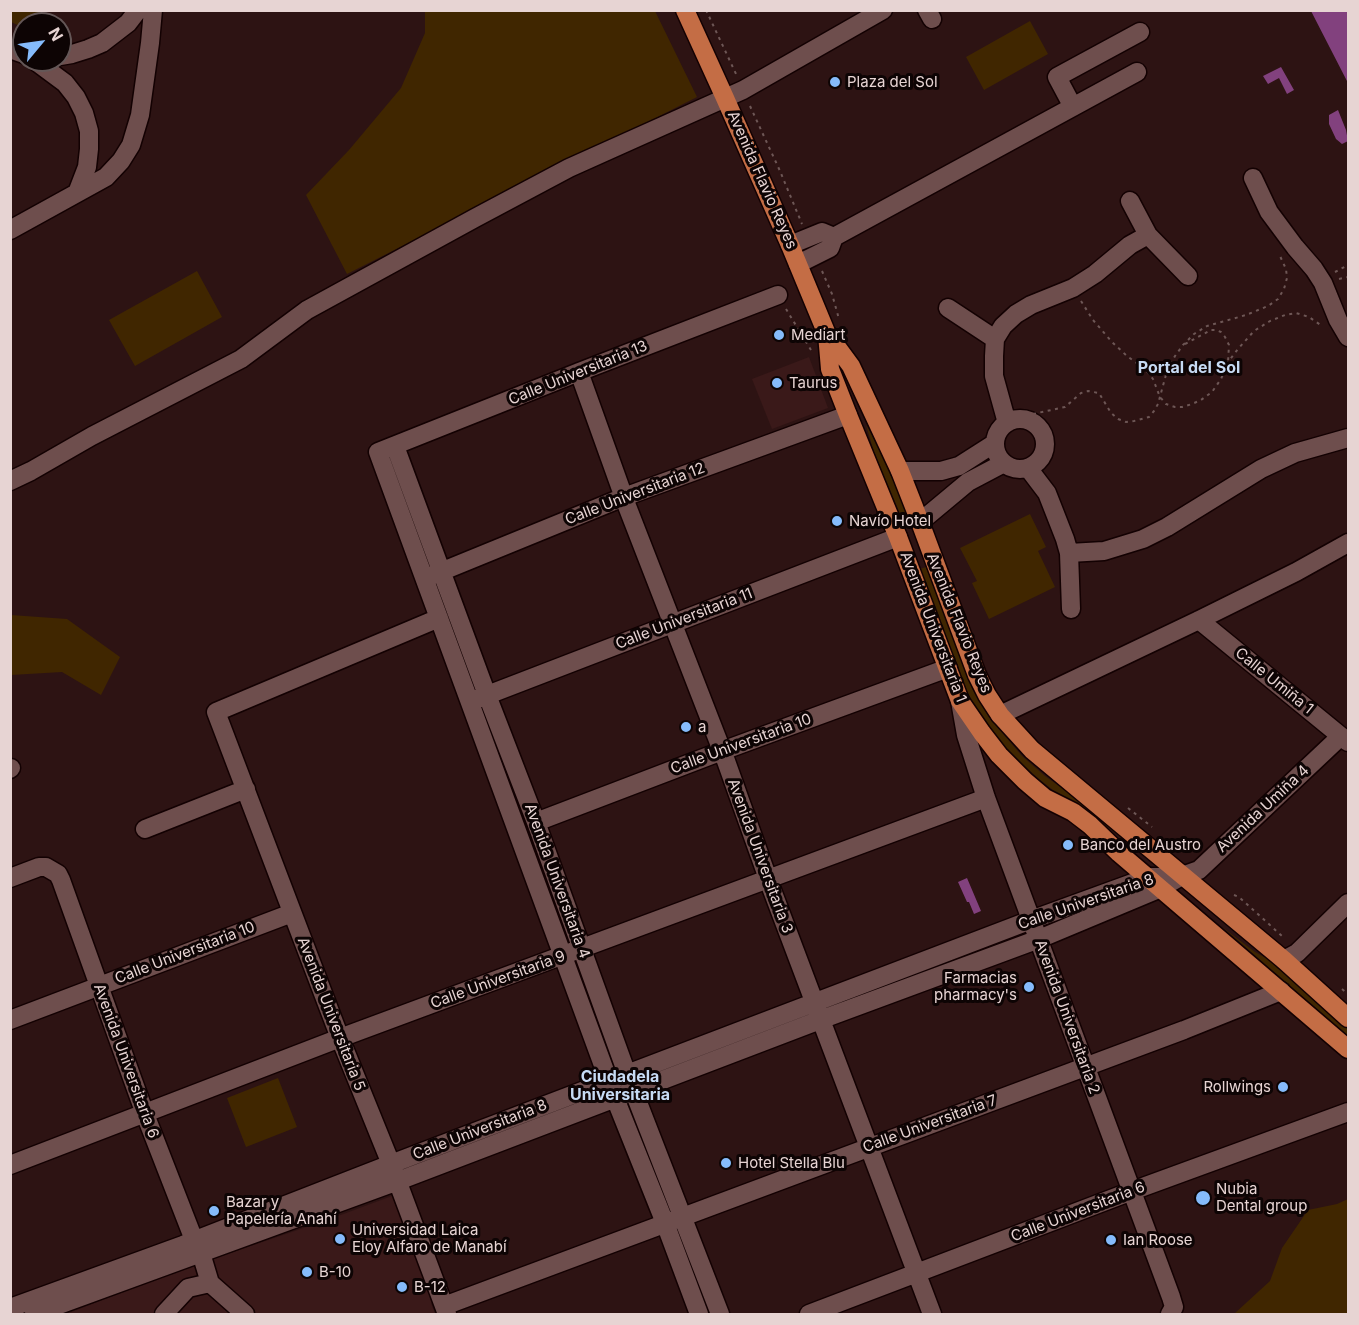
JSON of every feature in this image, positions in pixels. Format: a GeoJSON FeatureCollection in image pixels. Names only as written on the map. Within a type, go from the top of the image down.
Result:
{"type":"FeatureCollection","features":[{"type":"Feature","properties":{"kind":"main road","name":"Avenida Flavio Reyes"},"geometry":{"type":"LineString","coordinates":[[685,10],[790,245],[826,332],[850,366],[900,471],[977,675],[1000,715],[1032,750],[1284,960],[1348,1018]]}},
{"type":"Feature","properties":{"kind":"main road","name":"Avenida Universitaria 1"},"geometry":{"type":"LineString","coordinates":[[826,332],[830,369],[898,537],[960,701],[982,733],[999,755],[1025,781],[1045,798],[1073,812],[1348,1049]]}},
{"type":"Feature","properties":{"kind":"street"},"geometry":{"type":"LineString","coordinates":[[72,54],[102,43],[128,23],[138,10]]}},
{"type":"Feature","properties":{"kind":"street"},"geometry":{"type":"LineString","coordinates":[[10,231],[106,177],[121,161],[131,145],[140,115],[153,10]]}},
{"type":"Feature","properties":{"kind":"street"},"geometry":{"type":"LineString","coordinates":[[10,481],[240,359],[306,310],[569,168],[743,90],[883,10]]}},
{"type":"Feature","properties":{"kind":"street"},"geometry":{"type":"LineString","coordinates":[[1073,107],[1057,77],[1140,32]]}},
{"type":"Feature","properties":{"kind":"street"},"geometry":{"type":"LineString","coordinates":[[50,72],[64,83],[76,97],[84,113],[88,130],[87,167],[77,193]]}},
{"type":"Feature","properties":{"kind":"street"},"geometry":{"type":"LineString","coordinates":[[798,264],[830,248],[834,237],[1137,72]]}},
{"type":"Feature","properties":{"kind":"street"},"geometry":{"type":"LineString","coordinates":[[1253,178],[1269,212],[1314,269],[1323,284],[1348,337]]}},
{"type":"Feature","properties":{"kind":"street"},"geometry":{"type":"LineString","coordinates":[[1130,201],[1148,235],[1188,276]]}},
{"type":"Feature","properties":{"kind":"street"},"geometry":{"type":"LineString","coordinates":[[790,245],[822,232],[834,237]]}},
{"type":"Feature","properties":{"kind":"street"},"geometry":{"type":"LineString","coordinates":[[1007,423],[994,376],[995,339],[1003,326],[1016,314],[1031,305],[1073,288],[1095,274],[1130,245],[1148,235]]}},
{"type":"Feature","properties":{"kind":"street","name":"Calle Universitaria 13"},"geometry":{"type":"LineString","coordinates":[[386,449],[778,295]]}},
{"type":"Feature","properties":{"kind":"street"},"geometry":{"type":"LineString","coordinates":[[948,308],[995,339]]}},
{"type":"Feature","properties":{"kind":"street","name":"Avenida Universitaria 3"},"geometry":{"type":"LineString","coordinates":[[579,372],[932,1314]]}},
{"type":"Feature","properties":{"kind":"street","name":"Calle Universitaria 12"},"geometry":{"type":"LineString","coordinates":[[424,578],[624,497],[848,415]]}},
{"type":"Feature","properties":{"kind":"street"},"geometry":{"type":"LineString","coordinates":[[1018,419],[1025,420],[1038,426],[1042,432],[1045,439],[1044,453],[1035,465],[1018,469],[1004,463],[996,451],[997,435],[1007,423],[1018,419]]}},
{"type":"Feature","properties":{"kind":"street"},"geometry":{"type":"LineString","coordinates":[[1069,553],[1104,551],[1143,539],[1167,527],[1260,469],[1295,453],[1348,438]]}},
{"type":"Feature","properties":{"kind":"street"},"geometry":{"type":"LineString","coordinates":[[920,522],[963,474],[995,443]]}},
{"type":"Feature","properties":{"kind":"street","name":"Avenida Universitaria 4"},"geometry":{"type":"LineString","coordinates":[[386,449],[442,571],[522,843],[612,1089],[699,1314]]}},
{"type":"Feature","properties":{"kind":"street","name":"Avenida Universitaria 4"},"geometry":{"type":"LineString","coordinates":[[386,449],[424,578],[439,618],[479,698],[538,829],[631,1082],[720,1314]]}},
{"type":"Feature","properties":{"kind":"street"},"geometry":{"type":"LineString","coordinates":[[900,471],[941,471],[963,474],[1004,463]]}},
{"type":"Feature","properties":{"kind":"street"},"geometry":{"type":"LineString","coordinates":[[1028,468],[1047,493],[1061,525],[1069,553],[1071,609]]}},
{"type":"Feature","properties":{"kind":"street","name":"Calle Universitaria 11"},"geometry":{"type":"LineString","coordinates":[[479,698],[898,537]]}},
{"type":"Feature","properties":{"kind":"street"},"geometry":{"type":"LineString","coordinates":[[1000,715],[1199,620],[1296,572],[1348,543]]}},
{"type":"Feature","properties":{"kind":"street","name":"Avenida Universitaria 5"},"geometry":{"type":"LineString","coordinates":[[439,618],[216,712],[446,1310]]}},
{"type":"Feature","properties":{"kind":"street","name":"Calle Umiña 1"},"geometry":{"type":"LineString","coordinates":[[1199,620],[1345,739]]}},
{"type":"Feature","properties":{"kind":"street","name":"Calle Universitaria 10"},"geometry":{"type":"LineString","coordinates":[[522,843],[538,829],[722,751],[948,668]]}},
{"type":"Feature","properties":{"kind":"street","name":"Avenida Universitaria 2"},"geometry":{"type":"LineString","coordinates":[[960,701],[966,735],[986,798],[1132,1191],[1171,1306]]}},
{"type":"Feature","properties":{"kind":"street","name":"Avenida Umiña 4"},"geometry":{"type":"LineString","coordinates":[[1182,876],[1199,870],[1345,739]]}},
{"type":"Feature","properties":{"kind":"street"},"geometry":{"type":"LineString","coordinates":[[145,829],[246,789]]}},
{"type":"Feature","properties":{"kind":"street","name":"Calle Universitaria 9"},"geometry":{"type":"LineString","coordinates":[[10,1165],[340,1038],[986,798]]}},
{"type":"Feature","properties":{"kind":"street","name":"Avenida Universitaria 6"},"geometry":{"type":"LineString","coordinates":[[10,878],[39,867],[46,867],[52,869],[62,880],[191,1249]]}},
{"type":"Feature","properties":{"kind":"street","name":"Calle Universitaria 8"},"geometry":{"type":"LineString","coordinates":[[34,1314],[191,1249],[817,1011],[918,964],[1031,921],[1182,876]]}},
{"type":"Feature","properties":{"kind":"street","name":"Calle Universitaria 8"},"geometry":{"type":"LineString","coordinates":[[817,1011],[924,981],[1039,939],[1155,883]]}},
{"type":"Feature","properties":{"kind":"street"},"geometry":{"type":"LineString","coordinates":[[1284,960],[1297,953],[1348,903]]}},
{"type":"Feature","properties":{"kind":"street","name":"Calle Universitaria 10"},"geometry":{"type":"LineString","coordinates":[[10,1020],[292,913]]}},
{"type":"Feature","properties":{"kind":"street"},"geometry":{"type":"LineString","coordinates":[[918,964],[924,981]]}},
{"type":"Feature","properties":{"kind":"street","name":"Calle Universitaria 7"},"geometry":{"type":"LineString","coordinates":[[446,1310],[682,1216],[1184,1030],[1281,991]]}},
{"type":"Feature","properties":{"kind":"street","name":"Calle Universitaria 6"},"geometry":{"type":"LineString","coordinates":[[809,1314],[1132,1191],[1348,1112]]}},
{"type":"Feature","properties":{"kind":"street"},"geometry":{"type":"LineString","coordinates":[[191,1249],[210,1283],[245,1314]]}},
{"type":"Feature","properties":{"kind":"street"},"geometry":{"type":"LineString","coordinates":[[188,1288],[191,1249]]}},
{"type":"Feature","properties":{"kind":"street","name":"Calle Universitaria 8"},"geometry":{"type":"LineString","coordinates":[[10,1308],[191,1249]]}},
{"type":"Feature","properties":{"kind":"street"},"geometry":{"type":"LineString","coordinates":[[164,1314],[188,1288],[210,1283]]}},
{"type":"Feature","properties":{"kind":"path"},"geometry":{"type":"LineString","coordinates":[[706,10],[738,79]]}},
{"type":"Feature","properties":{"kind":"path"},"geometry":{"type":"LineString","coordinates":[[747,100],[808,238]]}},
{"type":"Feature","properties":{"kind":"path"},"geometry":{"type":"LineString","coordinates":[[1033,414],[1065,407],[1088,391],[1099,393],[1111,413],[1125,422],[1149,417],[1160,397],[1167,371],[1175,356],[1194,334],[1207,326],[1268,306],[1278,299],[1287,278],[1286,269],[1276,247]]}},
{"type":"Feature","properties":{"kind":"path"},"geometry":{"type":"LineString","coordinates":[[816,255],[840,319]]}},
{"type":"Feature","properties":{"kind":"path"},"geometry":{"type":"LineString","coordinates":[[1330,275],[1348,265]]}},
{"type":"Feature","properties":{"kind":"path"},"geometry":{"type":"LineString","coordinates":[[1336,281],[1348,277]]}},
{"type":"Feature","properties":{"kind":"path"},"geometry":{"type":"LineString","coordinates":[[778,295],[814,355]]}},
{"type":"Feature","properties":{"kind":"path"},"geometry":{"type":"LineString","coordinates":[[1079,299],[1112,342],[1145,369],[1166,404],[1175,407],[1202,400],[1212,392],[1221,379],[1228,362],[1238,349],[1254,331],[1270,321],[1296,313],[1309,317],[1327,330]]}},
{"type":"Feature","properties":{"kind":"path"},"geometry":{"type":"LineString","coordinates":[[1183,345],[1211,330],[1216,330],[1226,337],[1229,345],[1228,362]]}},
{"type":"Feature","properties":{"kind":"shaded area"},"geometry":{"type":"Polygon","coordinates":[[[11,10],[40,11],[12,12],[11,22],[11,10]]]}},
{"type":"Feature","properties":{"kind":"shaded area"},"geometry":{"type":"Polygon","coordinates":[[[425,11],[655,11],[697,97],[347,274],[306,195],[349,150],[401,88],[425,33],[425,11]]]}},
{"type":"Feature","properties":{"kind":"shaded area"},"geometry":{"type":"Polygon","coordinates":[[[1311,11],[1348,11],[1348,83],[1311,11]]]}},
{"type":"Feature","properties":{"kind":"shaded area"},"geometry":{"type":"Polygon","coordinates":[[[1030,21],[1048,54],[984,90],[966,57],[1030,21]]]}},
{"type":"Feature","properties":{"kind":"shaded area"},"geometry":{"type":"Polygon","coordinates":[[[1281,67],[1294,90],[1287,94],[1279,78],[1268,84],[1263,76],[1281,67]]]}},
{"type":"Feature","properties":{"kind":"shaded area"},"geometry":{"type":"Polygon","coordinates":[[[1338,110],[1348,141],[1342,144],[1336,139],[1329,124],[1329,115],[1338,110]]]}},
{"type":"Feature","properties":{"kind":"shaded area"},"geometry":{"type":"Polygon","coordinates":[[[197,271],[222,317],[135,366],[109,320],[197,271]]]}},
{"type":"Feature","properties":{"kind":"shaded area"},"geometry":{"type":"Polygon","coordinates":[[[809,357],[828,408],[772,429],[752,379],[809,357]]]}},
{"type":"Feature","properties":{"kind":"shaded area"},"geometry":{"type":"Polygon","coordinates":[[[866,425],[881,450],[912,525],[906,528],[874,452],[866,425]]]}},
{"type":"Feature","properties":{"kind":"shaded area"},"geometry":{"type":"Polygon","coordinates":[[[1030,514],[1046,547],[1038,551],[1055,587],[989,619],[972,583],[977,581],[960,548],[1030,514]]]}},
{"type":"Feature","properties":{"kind":"shaded area"},"geometry":{"type":"Polygon","coordinates":[[[926,567],[973,690],[988,716],[1022,756],[1158,865],[1157,867],[1082,806],[1040,780],[999,740],[969,696],[920,569],[926,567]]]}},
{"type":"Feature","properties":{"kind":"shaded area"},"geometry":{"type":"Polygon","coordinates":[[[11,615],[67,619],[120,657],[101,695],[62,672],[11,675],[11,615]]]}},
{"type":"Feature","properties":{"kind":"shaded area"},"geometry":{"type":"Polygon","coordinates":[[[967,878],[981,911],[974,914],[958,882],[967,878]]]}},
{"type":"Feature","properties":{"kind":"shaded area"},"geometry":{"type":"Polygon","coordinates":[[[1221,926],[1278,966],[1348,1029],[1348,1036],[1221,926]]]}},
{"type":"Feature","properties":{"kind":"shaded area"},"geometry":{"type":"Polygon","coordinates":[[[278,1078],[297,1127],[246,1147],[227,1098],[278,1078]]]}},
{"type":"Feature","properties":{"kind":"shaded area","name":"Universidad Laica Eloy Alfaro de Manabí"},"geometry":{"type":"Polygon","coordinates":[[[392,1196],[435,1301],[431,1303],[435,1314],[66,1314],[186,1268],[392,1196]]]}},
{"type":"Feature","properties":{"kind":"shaded area"},"geometry":{"type":"Polygon","coordinates":[[[1348,1199],[1348,1314],[1234,1314],[1270,1281],[1282,1248],[1308,1210],[1337,1204],[1348,1199]]]}},
{"type":"Feature","properties":{"kind":"place","name":"Plaza del Sol"},"geometry":{"type":"Point","coordinates":[835,82]}},
{"type":"Feature","properties":{"kind":"place","name":"Mediart"},"geometry":{"type":"Point","coordinates":[779,335]}},
{"type":"Feature","properties":{"kind":"place","name":"Taurus"},"geometry":{"type":"Point","coordinates":[777,383]}},
{"type":"Feature","properties":{"kind":"place","name":"Navío Hotel"},"geometry":{"type":"Point","coordinates":[837,521]}},
{"type":"Feature","properties":{"kind":"place","name":"a"},"geometry":{"type":"Point","coordinates":[686,727]}},
{"type":"Feature","properties":{"kind":"place","name":"Banco del Austro"},"geometry":{"type":"Point","coordinates":[1068,845]}},
{"type":"Feature","properties":{"kind":"place","name":"Farmacias pharmacy's"},"geometry":{"type":"Point","coordinates":[1029,987]}},
{"type":"Feature","properties":{"kind":"place","name":"Rollwings"},"geometry":{"type":"Point","coordinates":[1283,1087]}},
{"type":"Feature","properties":{"kind":"place","name":"Hotel Stella Blu"},"geometry":{"type":"Point","coordinates":[726,1163]}},
{"type":"Feature","properties":{"kind":"place","name":"Nubia Dental group"},"geometry":{"type":"Point","coordinates":[1203,1198]}},
{"type":"Feature","properties":{"kind":"place","name":"Bazar y Papelería Anahí"},"geometry":{"type":"Point","coordinates":[214,1211]}},
{"type":"Feature","properties":{"kind":"place","name":"Universidad Laica Eloy Alfaro de Manabí"},"geometry":{"type":"Point","coordinates":[340,1239]}},
{"type":"Feature","properties":{"kind":"place","name":"Ian Roose"},"geometry":{"type":"Point","coordinates":[1111,1240]}},
{"type":"Feature","properties":{"kind":"place","name":"B-10"},"geometry":{"type":"Point","coordinates":[307,1272]}},
{"type":"Feature","properties":{"kind":"place","name":"B-12"},"geometry":{"type":"Point","coordinates":[402,1287]}},
{"type":"Feature","properties":{"kind":"district","name":"Portal del Sol"},"geometry":{"type":"Point","coordinates":[1189,368]}},
{"type":"Feature","properties":{"kind":"district","name":"Ciudadela Universitaria"},"geometry":{"type":"Point","coordinates":[620,1086]}}]}
